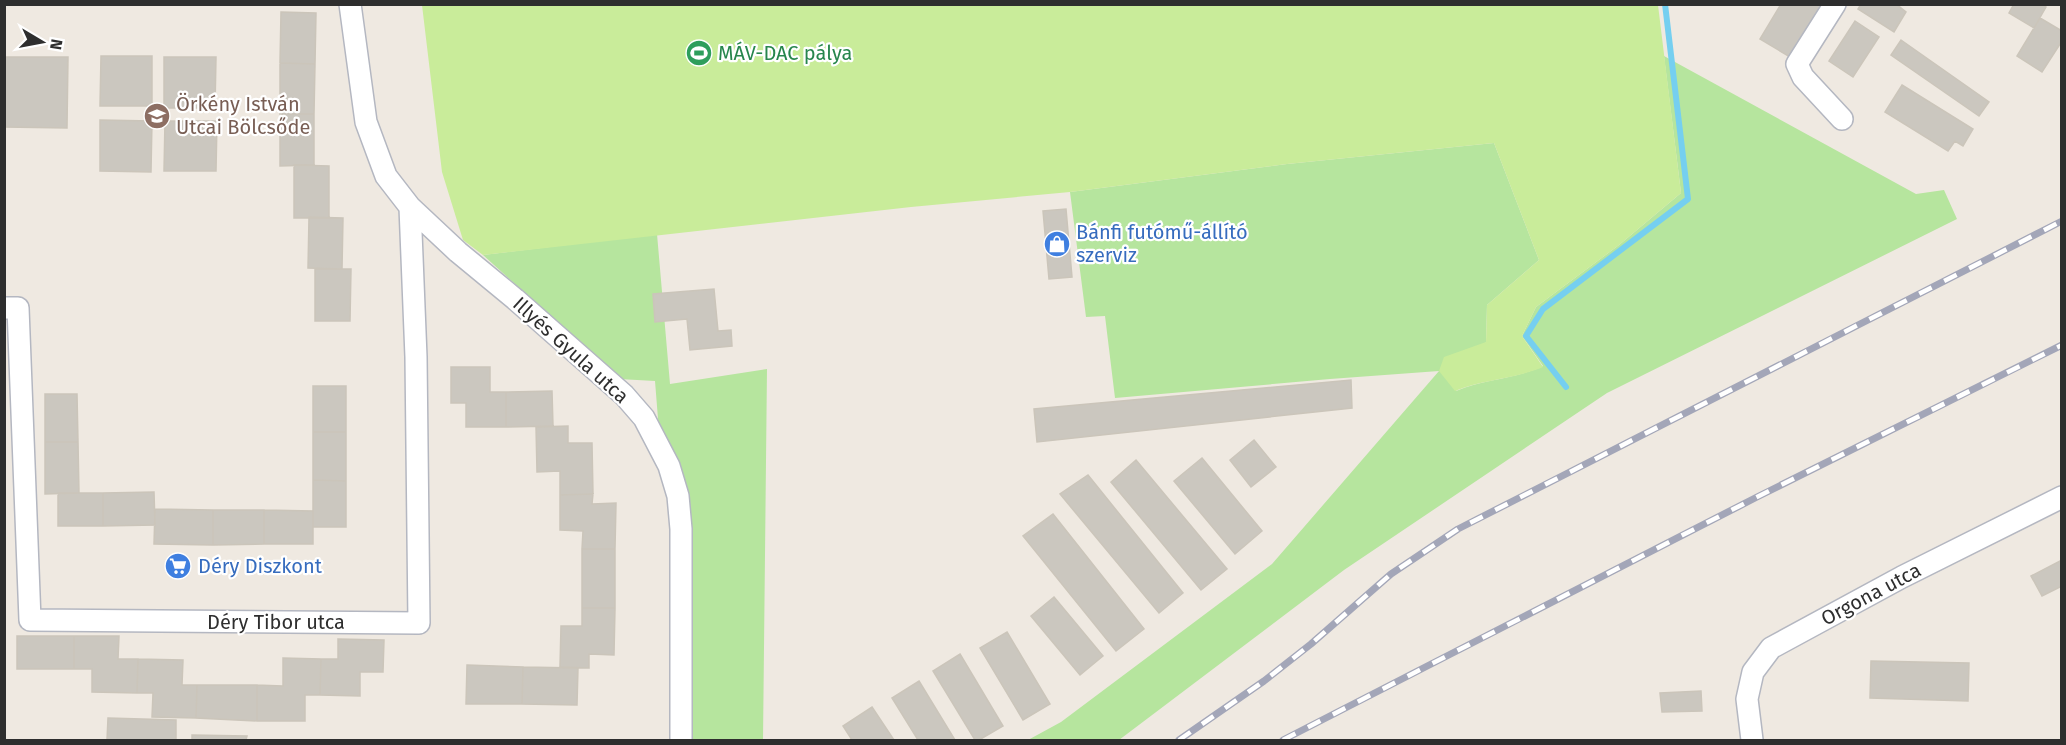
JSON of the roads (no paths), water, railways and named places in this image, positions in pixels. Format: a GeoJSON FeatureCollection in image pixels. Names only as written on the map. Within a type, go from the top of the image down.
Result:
{"type":"FeatureCollection","features":[{"type":"Feature","properties":{"kind":"street","name":"Illyés Gyula utca"},"geometry":{"type":"LineString","coordinates":[[350,4],[366,122],[386,176],[410,207],[458,252],[624,395],[644,418],[669,466],[678,496],[681,528],[681,741]]}},
{"type":"Feature","properties":{"kind":"street"},"geometry":{"type":"LineString","coordinates":[[1835,4],[1797,64],[1803,77],[1842,119]]}},
{"type":"Feature","properties":{"kind":"street","name":"Déry Tibor utca"},"geometry":{"type":"LineString","coordinates":[[11,308],[30,620],[419,623],[416,357],[410,207]]}},
{"type":"Feature","properties":{"kind":"street","name":"Orgona utca"},"geometry":{"type":"LineString","coordinates":[[1752,741],[1747,699],[1753,672],[1771,648],[1902,577],[2061,497]]}},
{"type":"Feature","properties":{"kind":"waterway"},"geometry":{"type":"LineString","coordinates":[[1566,387],[1526,336],[1543,309],[1688,199],[1665,4]]}},
{"type":"Feature","properties":{"kind":"railway"},"geometry":{"type":"LineString","coordinates":[[1179,740],[1264,681],[1311,644],[1391,574],[1458,529],[2062,221]]}},
{"type":"Feature","properties":{"kind":"railway"},"geometry":{"type":"LineString","coordinates":[[1283,740],[1757,497],[2062,345]]}},
{"type":"Feature","properties":{"kind":"place","name":"MÁV-DAC pálya"},"geometry":{"type":"Point","coordinates":[699,53]}},
{"type":"Feature","properties":{"kind":"place","name":"Örkény István Utcai Bölcsőde"},"geometry":{"type":"Point","coordinates":[157,116]}},
{"type":"Feature","properties":{"kind":"place","name":"Bánfi futómű-állító szerviz"},"geometry":{"type":"Point","coordinates":[1057,244]}},
{"type":"Feature","properties":{"kind":"place","name":"Déry Diszkont"},"geometry":{"type":"Point","coordinates":[178,566]}}]}
